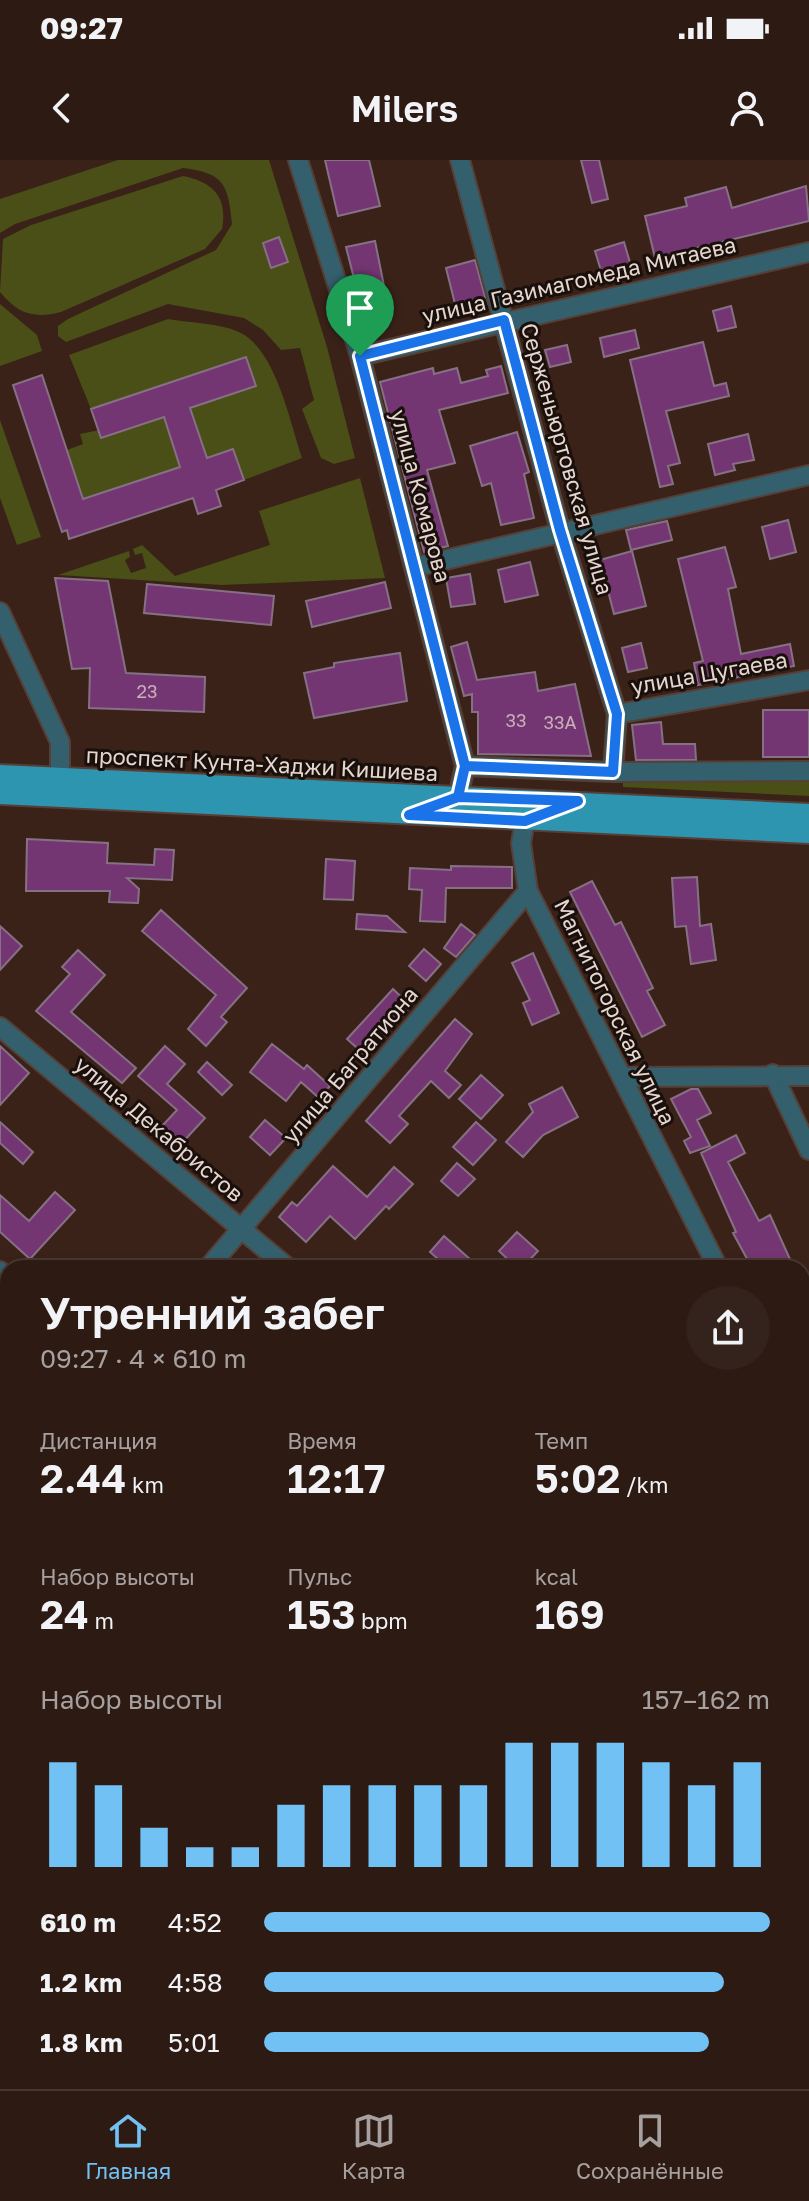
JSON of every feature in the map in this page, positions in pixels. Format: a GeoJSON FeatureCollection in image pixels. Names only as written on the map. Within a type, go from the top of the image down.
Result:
{"type":"FeatureCollection","features":[{"type":"Feature","properties":{"kind":"main road","name":"проспект Кунта-Хаджи Кишиева"},"geometry":{"type":"LineString","coordinates":[[0,775],[60,788],[409,815],[809,833]]}},
{"type":"Feature","properties":{"kind":"main road","name":"проспект Кунта-Хаджи Кишиева"},"geometry":{"type":"LineString","coordinates":[[0,794],[60,788],[458,797],[809,814]]}},
{"type":"Feature","properties":{"kind":"street","name":"улица Комарова"},"geometry":{"type":"LineString","coordinates":[[298,160],[360,356],[465,766],[458,797]]}},
{"type":"Feature","properties":{"kind":"street","name":"Серженьюртовская улица"},"geometry":{"type":"LineString","coordinates":[[460,160],[560,530],[617,714],[613,772]]}},
{"type":"Feature","properties":{"kind":"street","name":"улица Газимагомеда Митаева"},"geometry":{"type":"LineString","coordinates":[[360,356],[504,320],[809,252]]}},
{"type":"Feature","properties":{"kind":"street"},"geometry":{"type":"LineString","coordinates":[[415,567],[560,530],[809,475]]}},
{"type":"Feature","properties":{"kind":"street"},"geometry":{"type":"LineString","coordinates":[[0,612],[60,742],[60,788]]}},
{"type":"Feature","properties":{"kind":"street","name":"улица Цугаева"},"geometry":{"type":"LineString","coordinates":[[617,714],[809,680]]}},
{"type":"Feature","properties":{"kind":"street"},"geometry":{"type":"LineString","coordinates":[[465,766],[613,772],[809,771]]}},
{"type":"Feature","properties":{"kind":"street"},"geometry":{"type":"LineString","coordinates":[[409,815],[458,797]]}},
{"type":"Feature","properties":{"kind":"street"},"geometry":{"type":"LineString","coordinates":[[525,821],[578,801]]}},
{"type":"Feature","properties":{"kind":"street","name":"Магнитогорская улица"},"geometry":{"type":"LineString","coordinates":[[525,821],[521,843],[528,891],[625,1077],[644,1124],[714,1260]]}},
{"type":"Feature","properties":{"kind":"street","name":"улица Багратиона"},"geometry":{"type":"LineString","coordinates":[[215,1260],[528,891]]}},
{"type":"Feature","properties":{"kind":"street","name":"улица Декабристов"},"geometry":{"type":"LineString","coordinates":[[0,1027],[279,1260]]}},
{"type":"Feature","properties":{"kind":"street"},"geometry":{"type":"LineString","coordinates":[[773,1074],[809,1150]]}},
{"type":"Feature","properties":{"kind":"street"},"geometry":{"type":"LineString","coordinates":[[625,1077],[809,1076]]}},
{"type":"Feature","properties":{"kind":"green space"},"geometry":{"type":"Polygon","coordinates":[[[118,160],[269,160],[327,347],[355,458],[334,464],[321,458],[302,409],[314,400],[300,348],[281,350],[263,330],[244,318],[168,304],[66,342],[58,336],[58,326],[68,319],[216,250],[232,224],[229,200],[222,183],[208,173],[183,168],[15,224],[0,233],[0,199],[118,160]]]}},
{"type":"Feature","properties":{"kind":"green space"},"geometry":{"type":"Polygon","coordinates":[[[183,176],[210,187],[223,208],[222,229],[205,249],[61,312],[43,315],[27,313],[0,292],[3,239],[31,225],[183,176]]]}},
{"type":"Feature","properties":{"kind":"green space"},"geometry":{"type":"Polygon","coordinates":[[[0,304],[37,335],[42,351],[0,366],[0,304]]]}},
{"type":"Feature","properties":{"kind":"green space"},"geometry":{"type":"Polygon","coordinates":[[[168,319],[225,327],[253,342],[273,371],[302,458],[244,480],[233,449],[207,458],[190,407],[91,409],[69,355],[168,319]]]}},
{"type":"Feature","properties":{"kind":"green space"},"geometry":{"type":"Polygon","coordinates":[[[164,417],[180,467],[83,499],[67,450],[83,444],[80,434],[164,417]]]}},
{"type":"Feature","properties":{"kind":"green space"},"geometry":{"type":"Polygon","coordinates":[[[0,420],[41,537],[17,545],[0,498],[0,420]]]}},
{"type":"Feature","properties":{"kind":"green space"},"geometry":{"type":"Polygon","coordinates":[[[360,478],[385,578],[222,585],[58,575],[129,551],[130,557],[125,560],[131,573],[146,568],[142,553],[135,555],[133,549],[142,545],[175,576],[270,545],[259,511],[360,478]]]}},
{"type":"Feature","properties":{"kind":"green space"},"geometry":{"type":"Polygon","coordinates":[[[623,775],[809,782],[809,796],[623,787],[623,775]]]}},
{"type":"Feature","properties":{"kind":"building"},"geometry":{"type":"Polygon","coordinates":[[[325,160],[369,160],[380,206],[338,216],[325,160]]]}},
{"type":"Feature","properties":{"kind":"building"},"geometry":{"type":"Polygon","coordinates":[[[581,160],[599,160],[608,199],[592,203],[581,160]]]}},
{"type":"Feature","properties":{"kind":"building"},"geometry":{"type":"Polygon","coordinates":[[[806,186],[809,221],[655,258],[645,216],[687,206],[685,198],[726,187],[732,208],[806,186]]]}},
{"type":"Feature","properties":{"kind":"building"},"geometry":{"type":"Polygon","coordinates":[[[279,237],[288,262],[271,268],[263,243],[279,237]]]}},
{"type":"Feature","properties":{"kind":"building"},"geometry":{"type":"Polygon","coordinates":[[[375,241],[386,296],[360,302],[346,247],[375,241]]]}},
{"type":"Feature","properties":{"kind":"building"},"geometry":{"type":"Polygon","coordinates":[[[624,242],[631,266],[602,274],[595,251],[624,242]]]}},
{"type":"Feature","properties":{"kind":"building"},"geometry":{"type":"Polygon","coordinates":[[[475,260],[487,304],[457,312],[446,268],[475,260]]]}},
{"type":"Feature","properties":{"kind":"building"},"geometry":{"type":"Polygon","coordinates":[[[731,306],[736,327],[718,331],[713,311],[731,306]]]}},
{"type":"Feature","properties":{"kind":"building"},"geometry":{"type":"Polygon","coordinates":[[[635,330],[639,348],[604,357],[600,338],[635,330]]]}},
{"type":"Feature","properties":{"kind":"building"},"geometry":{"type":"Polygon","coordinates":[[[703,342],[714,386],[726,383],[729,396],[666,411],[680,463],[668,466],[673,484],[660,487],[630,360],[703,342]]]}},
{"type":"Feature","properties":{"kind":"building"},"geometry":{"type":"Polygon","coordinates":[[[567,345],[571,362],[550,367],[545,350],[567,345]]]}},
{"type":"Feature","properties":{"kind":"building"},"geometry":{"type":"Polygon","coordinates":[[[246,357],[256,386],[190,408],[207,458],[233,449],[244,480],[216,490],[221,506],[198,514],[193,498],[69,539],[67,530],[62,532],[13,385],[42,375],[83,499],[180,467],[164,417],[101,438],[91,409],[246,357]]]}},
{"type":"Feature","properties":{"kind":"building"},"geometry":{"type":"Polygon","coordinates":[[[501,366],[508,393],[439,410],[455,463],[427,470],[448,546],[424,552],[380,382],[433,368],[434,374],[457,368],[461,383],[488,376],[486,370],[501,366]]]}},
{"type":"Feature","properties":{"kind":"building"},"geometry":{"type":"Polygon","coordinates":[[[517,432],[529,472],[524,474],[534,518],[501,525],[491,483],[482,486],[470,446],[517,432]]]}},
{"type":"Feature","properties":{"kind":"building"},"geometry":{"type":"Polygon","coordinates":[[[748,434],[754,460],[733,464],[735,470],[715,475],[708,444],[748,434]]]}},
{"type":"Feature","properties":{"kind":"building"},"geometry":{"type":"Polygon","coordinates":[[[788,520],[796,552],[770,559],[762,527],[788,520]]]}},
{"type":"Feature","properties":{"kind":"building"},"geometry":{"type":"Polygon","coordinates":[[[667,521],[672,540],[631,550],[626,530],[667,521]]]}},
{"type":"Feature","properties":{"kind":"building"},"geometry":{"type":"Polygon","coordinates":[[[725,547],[736,587],[728,589],[741,654],[790,644],[794,666],[698,685],[694,663],[703,661],[678,559],[725,547]]]}},
{"type":"Feature","properties":{"kind":"building"},"geometry":{"type":"Polygon","coordinates":[[[632,551],[646,606],[614,614],[600,560],[632,551]]]}},
{"type":"Feature","properties":{"kind":"building"},"geometry":{"type":"Polygon","coordinates":[[[530,562],[538,595],[505,602],[498,570],[530,562]]]}},
{"type":"Feature","properties":{"kind":"building"},"geometry":{"type":"Polygon","coordinates":[[[470,574],[475,604],[451,607],[446,578],[470,574]]]}},
{"type":"Feature","properties":{"kind":"building"},"geometry":{"type":"Polygon","coordinates":[[[55,578],[108,581],[126,673],[205,677],[204,712],[89,708],[90,668],[72,669],[55,578]]]}},
{"type":"Feature","properties":{"kind":"building"},"geometry":{"type":"Polygon","coordinates":[[[385,582],[391,608],[312,627],[306,601],[385,582]]]}},
{"type":"Feature","properties":{"kind":"building"},"geometry":{"type":"Polygon","coordinates":[[[147,584],[274,596],[271,625],[144,613],[147,584]]]}},
{"type":"Feature","properties":{"kind":"building"},"geometry":{"type":"Polygon","coordinates":[[[467,642],[477,680],[535,672],[538,691],[575,684],[591,756],[478,754],[478,712],[472,712],[472,694],[464,696],[451,647],[467,642]]]}},
{"type":"Feature","properties":{"kind":"building"},"geometry":{"type":"Polygon","coordinates":[[[641,643],[647,668],[628,672],[622,648],[641,643]]]}},
{"type":"Feature","properties":{"kind":"building"},"geometry":{"type":"Polygon","coordinates":[[[400,653],[407,701],[314,718],[304,673],[334,667],[334,663],[400,653]]]}},
{"type":"Feature","properties":{"kind":"building"},"geometry":{"type":"Polygon","coordinates":[[[763,710],[809,710],[809,757],[763,757],[763,710]]]}},
{"type":"Feature","properties":{"kind":"building"},"geometry":{"type":"Polygon","coordinates":[[[661,722],[663,744],[695,744],[696,760],[636,760],[632,725],[661,722]]]}},
{"type":"Feature","properties":{"kind":"building"},"geometry":{"type":"Polygon","coordinates":[[[27,839],[108,843],[107,863],[154,865],[155,849],[174,850],[172,880],[127,878],[139,889],[138,903],[109,902],[110,891],[26,891],[27,839]]]}},
{"type":"Feature","properties":{"kind":"building"},"geometry":{"type":"Polygon","coordinates":[[[326,859],[355,861],[353,900],[324,899],[326,859]]]}},
{"type":"Feature","properties":{"kind":"building"},"geometry":{"type":"Polygon","coordinates":[[[451,866],[512,867],[512,888],[446,888],[445,922],[420,921],[422,890],[409,889],[410,868],[451,870],[451,866]]]}},
{"type":"Feature","properties":{"kind":"building"},"geometry":{"type":"Polygon","coordinates":[[[697,877],[700,926],[711,924],[716,960],[691,964],[686,926],[675,927],[672,878],[697,877]]]}},
{"type":"Feature","properties":{"kind":"building"},"geometry":{"type":"Polygon","coordinates":[[[592,881],[615,925],[621,922],[653,988],[647,991],[665,1025],[642,1037],[570,892],[592,881]]]}},
{"type":"Feature","properties":{"kind":"building"},"geometry":{"type":"Polygon","coordinates":[[[161,910],[247,988],[221,1017],[227,1022],[206,1046],[188,1029],[216,995],[142,931],[161,910]]]}},
{"type":"Feature","properties":{"kind":"building"},"geometry":{"type":"Polygon","coordinates":[[[357,914],[387,916],[405,932],[356,929],[357,914]]]}},
{"type":"Feature","properties":{"kind":"building"},"geometry":{"type":"Polygon","coordinates":[[[461,924],[475,935],[456,957],[444,948],[461,924]]]}},
{"type":"Feature","properties":{"kind":"building"},"geometry":{"type":"Polygon","coordinates":[[[0,926],[22,946],[0,970],[0,926]]]}},
{"type":"Feature","properties":{"kind":"building"},"geometry":{"type":"Polygon","coordinates":[[[424,949],[441,964],[426,981],[409,966],[424,949]]]}},
{"type":"Feature","properties":{"kind":"building"},"geometry":{"type":"Polygon","coordinates":[[[78,950],[105,975],[71,1012],[136,1068],[122,1083],[36,1011],[70,974],[62,967],[78,950]]]}},
{"type":"Feature","properties":{"kind":"building"},"geometry":{"type":"Polygon","coordinates":[[[533,953],[559,1013],[532,1025],[523,1003],[530,1000],[512,963],[533,953]]]}},
{"type":"Feature","properties":{"kind":"building"},"geometry":{"type":"Polygon","coordinates":[[[393,989],[411,1006],[367,1057],[347,1039],[393,989]]]}},
{"type":"Feature","properties":{"kind":"building"},"geometry":{"type":"Polygon","coordinates":[[[455,1019],[472,1034],[445,1071],[461,1085],[449,1098],[431,1081],[399,1116],[408,1124],[390,1143],[366,1121],[455,1019]]]}},
{"type":"Feature","properties":{"kind":"building"},"geometry":{"type":"Polygon","coordinates":[[[272,1044],[304,1069],[307,1065],[330,1086],[319,1098],[301,1082],[286,1101],[250,1072],[272,1044]]]}},
{"type":"Feature","properties":{"kind":"building"},"geometry":{"type":"Polygon","coordinates":[[[0,1046],[29,1073],[0,1105],[0,1046]]]}},
{"type":"Feature","properties":{"kind":"building"},"geometry":{"type":"Polygon","coordinates":[[[165,1046],[185,1064],[167,1084],[205,1118],[182,1143],[163,1125],[177,1110],[138,1076],[165,1046]]]}},
{"type":"Feature","properties":{"kind":"building"},"geometry":{"type":"Polygon","coordinates":[[[207,1062],[232,1085],[222,1095],[198,1072],[207,1062]]]}},
{"type":"Feature","properties":{"kind":"building"},"geometry":{"type":"Polygon","coordinates":[[[481,1075],[503,1095],[481,1119],[459,1099],[481,1075]]]}},
{"type":"Feature","properties":{"kind":"building"},"geometry":{"type":"Polygon","coordinates":[[[562,1087],[578,1117],[543,1135],[523,1157],[506,1142],[533,1112],[529,1104],[562,1087]]]}},
{"type":"Feature","properties":{"kind":"building"},"geometry":{"type":"Polygon","coordinates":[[[691,1089],[698,1089],[711,1113],[697,1120],[710,1146],[690,1153],[684,1141],[691,1137],[671,1099],[691,1089]]]}},
{"type":"Feature","properties":{"kind":"building"},"geometry":{"type":"Polygon","coordinates":[[[265,1120],[286,1138],[270,1155],[250,1137],[265,1120]]]}},
{"type":"Feature","properties":{"kind":"building"},"geometry":{"type":"Polygon","coordinates":[[[0,1122],[33,1152],[23,1164],[0,1143],[0,1122]]]}},
{"type":"Feature","properties":{"kind":"building"},"geometry":{"type":"Polygon","coordinates":[[[476,1122],[496,1140],[473,1165],[453,1147],[476,1122]]]}},
{"type":"Feature","properties":{"kind":"building"},"geometry":{"type":"Polygon","coordinates":[[[736,1135],[745,1153],[728,1162],[759,1221],[770,1215],[790,1260],[748,1260],[733,1233],[736,1232],[701,1153],[736,1135]]]}},
{"type":"Feature","properties":{"kind":"building"},"geometry":{"type":"Polygon","coordinates":[[[457,1163],[475,1179],[458,1196],[441,1181],[457,1163]]]}},
{"type":"Feature","properties":{"kind":"building"},"geometry":{"type":"Polygon","coordinates":[[[333,1166],[367,1197],[394,1167],[413,1184],[389,1209],[386,1206],[355,1239],[330,1216],[306,1242],[279,1217],[292,1202],[297,1206],[333,1166]]]}},
{"type":"Feature","properties":{"kind":"building"},"geometry":{"type":"Polygon","coordinates":[[[55,1192],[75,1210],[30,1259],[0,1232],[0,1195],[29,1221],[55,1192]]]}},
{"type":"Feature","properties":{"kind":"building"},"geometry":{"type":"Polygon","coordinates":[[[517,1232],[538,1251],[530,1260],[509,1260],[499,1251],[517,1232]]]}},
{"type":"Feature","properties":{"kind":"building"},"geometry":{"type":"Polygon","coordinates":[[[444,1236],[471,1260],[439,1260],[430,1252],[444,1236]]]}},
{"type":"Feature","properties":{"kind":"route"},"geometry":{"type":"LineString","coordinates":[[360,356],[465,766],[458,797],[409,815],[525,821],[578,801],[458,797],[465,766],[613,772],[617,714],[560,530],[504,320],[360,356]]}}]}
